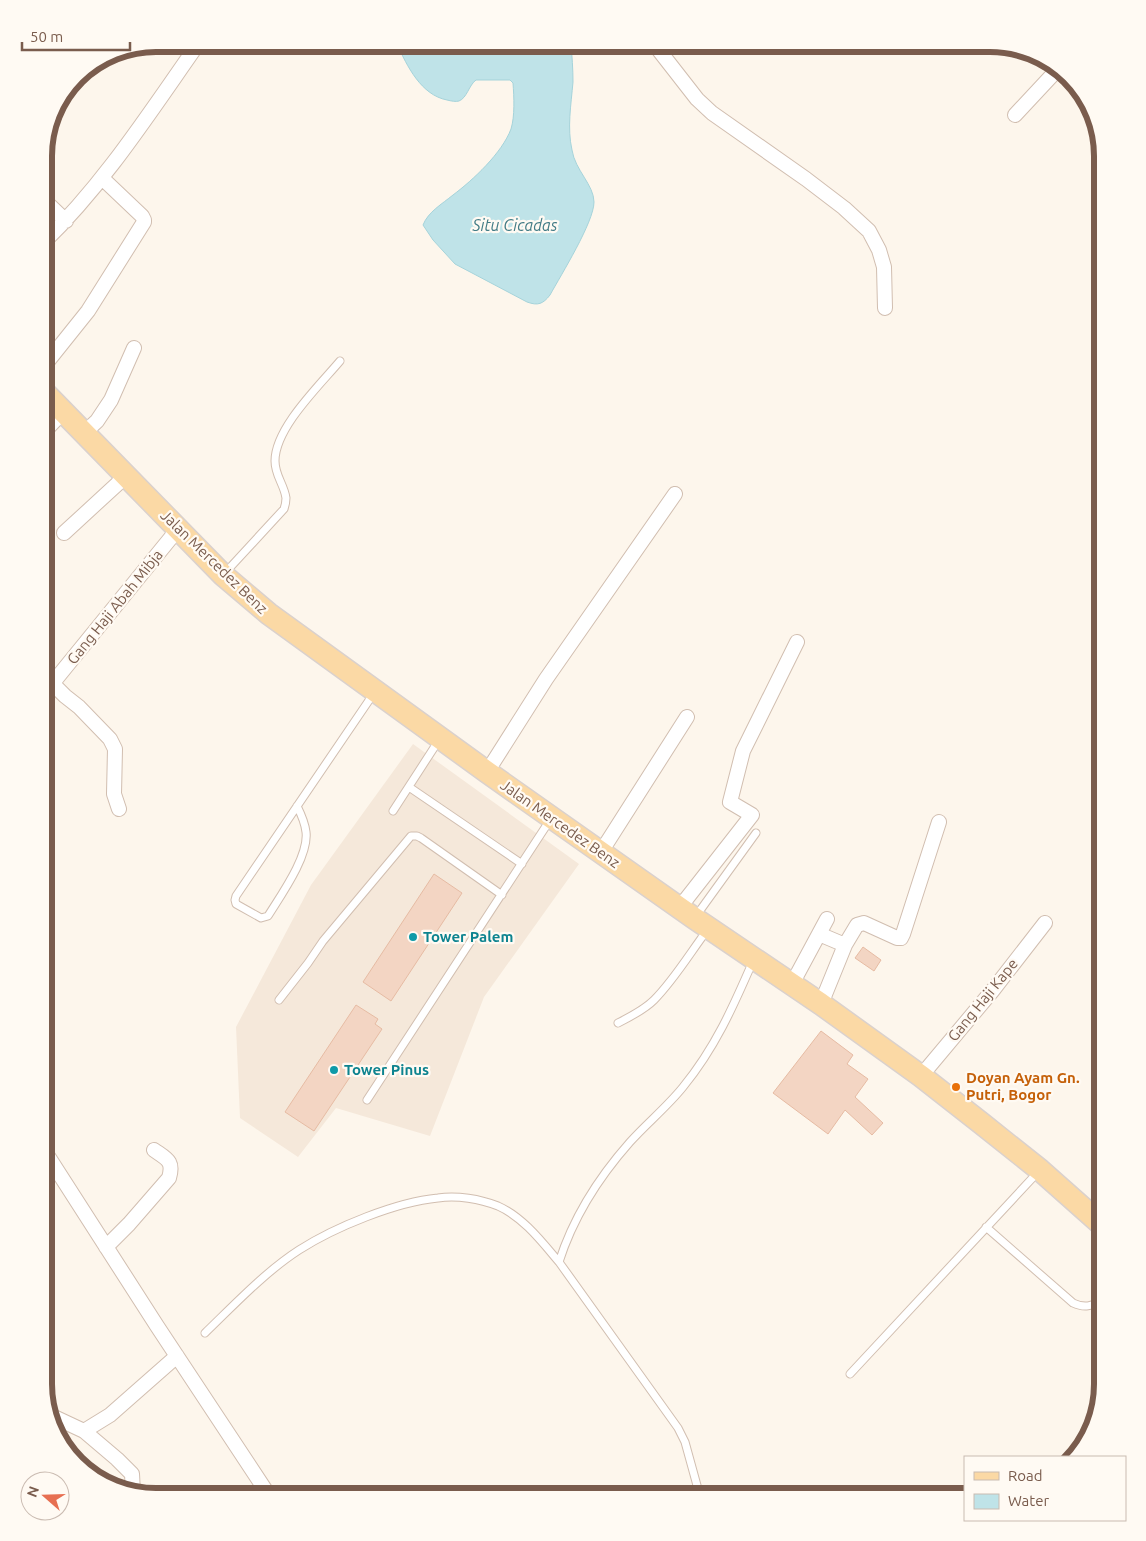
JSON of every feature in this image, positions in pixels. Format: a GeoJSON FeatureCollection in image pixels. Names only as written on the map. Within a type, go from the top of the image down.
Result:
{"type":"FeatureCollection","features":[{"type":"Feature","properties":{"kind":"main road","name":"Jalan Mercedez Benz"},"geometry":{"type":"LineString","coordinates":[[53,401],[223,575],[269,614],[486,772],[694,918],[821,1004],[920,1076],[1040,1170],[1094,1218]]}},
{"type":"Feature","properties":{"kind":"street"},"geometry":{"type":"LineString","coordinates":[[53,233],[66,221],[102,178],[190,53]]}},
{"type":"Feature","properties":{"kind":"street"},"geometry":{"type":"LineString","coordinates":[[660,53],[697,99],[707,108],[806,178],[844,208],[869,231],[880,250],[884,267],[885,308]]}},
{"type":"Feature","properties":{"kind":"street"},"geometry":{"type":"LineString","coordinates":[[1015,114],[1053,74]]}},
{"type":"Feature","properties":{"kind":"street"},"geometry":{"type":"LineString","coordinates":[[53,355],[88,311],[144,222],[142,216],[102,178]]}},
{"type":"Feature","properties":{"kind":"street"},"geometry":{"type":"LineString","coordinates":[[53,209],[66,221]]}},
{"type":"Feature","properties":{"kind":"street"},"geometry":{"type":"LineString","coordinates":[[84,433],[111,400],[134,348]]}},
{"type":"Feature","properties":{"kind":"street"},"geometry":{"type":"LineString","coordinates":[[53,423],[63,412]]}},
{"type":"Feature","properties":{"kind":"street"},"geometry":{"type":"LineString","coordinates":[[64,533],[126,476]]}},
{"type":"Feature","properties":{"kind":"street"},"geometry":{"type":"LineString","coordinates":[[486,772],[546,678],[675,494]]}},
{"type":"Feature","properties":{"kind":"street","name":"Gang Haji Abah Mibja"},"geometry":{"type":"LineString","coordinates":[[119,809],[114,794],[115,749],[110,738],[54,685],[56,680],[178,529]]}},
{"type":"Feature","properties":{"kind":"street"},"geometry":{"type":"LineString","coordinates":[[694,918],[752,815],[730,802],[747,742],[797,642]]}},
{"type":"Feature","properties":{"kind":"street"},"geometry":{"type":"LineString","coordinates":[[601,852],[687,717]]}},
{"type":"Feature","properties":{"kind":"street"},"geometry":{"type":"LineString","coordinates":[[821,1004],[844,945],[860,923],[901,938],[939,822]]}},
{"type":"Feature","properties":{"kind":"street"},"geometry":{"type":"LineString","coordinates":[[792,984],[827,919]]}},
{"type":"Feature","properties":{"kind":"street","name":"Gang Haji Kape"},"geometry":{"type":"LineString","coordinates":[[920,1076],[993,990],[1045,923]]}},
{"type":"Feature","properties":{"kind":"street"},"geometry":{"type":"LineString","coordinates":[[820,934],[844,945]]}},
{"type":"Feature","properties":{"kind":"street"},"geometry":{"type":"LineString","coordinates":[[106,1247],[169,1178],[172,1168],[169,1160],[154,1150]]}},
{"type":"Feature","properties":{"kind":"street"},"geometry":{"type":"LineString","coordinates":[[52,1163],[264,1488]]}},
{"type":"Feature","properties":{"kind":"street"},"geometry":{"type":"LineString","coordinates":[[84,1431],[110,1415],[177,1356]]}},
{"type":"Feature","properties":{"kind":"street"},"geometry":{"type":"LineString","coordinates":[[58,1419],[84,1431],[117,1459],[132,1474],[133,1486]]}},
{"type":"Feature","properties":{"kind":"lane"},"geometry":{"type":"LineString","coordinates":[[223,575],[284,509],[286,499],[275,472],[278,444],[293,416],[340,361]]}},
{"type":"Feature","properties":{"kind":"lane"},"geometry":{"type":"LineString","coordinates":[[297,806],[306,832],[306,847],[301,860],[268,916],[261,918],[236,904],[236,896],[297,806],[375,692]]}},
{"type":"Feature","properties":{"kind":"lane"},"geometry":{"type":"LineString","coordinates":[[393,811],[440,739]]}},
{"type":"Feature","properties":{"kind":"lane"},"geometry":{"type":"LineString","coordinates":[[409,787],[522,864]]}},
{"type":"Feature","properties":{"kind":"lane"},"geometry":{"type":"LineString","coordinates":[[367,1100],[552,818]]}},
{"type":"Feature","properties":{"kind":"lane"},"geometry":{"type":"LineString","coordinates":[[618,1023],[653,1001],[673,977],[694,918],[756,833]]}},
{"type":"Feature","properties":{"kind":"lane"},"geometry":{"type":"LineString","coordinates":[[279,1000],[308,964],[323,941],[411,836],[417,836],[502,895]]}},
{"type":"Feature","properties":{"kind":"lane"},"geometry":{"type":"LineString","coordinates":[[559,1262],[575,1221],[589,1196],[630,1142],[683,1087],[714,1043],[755,959]]}},
{"type":"Feature","properties":{"kind":"lane"},"geometry":{"type":"LineString","coordinates":[[850,1374],[1040,1170]]}},
{"type":"Feature","properties":{"kind":"lane"},"geometry":{"type":"LineString","coordinates":[[205,1333],[278,1265],[299,1250],[346,1225],[397,1207],[439,1197],[479,1200],[497,1206],[512,1214],[539,1238],[559,1262],[678,1428],[686,1442],[698,1488]]}},
{"type":"Feature","properties":{"kind":"lane"},"geometry":{"type":"LineString","coordinates":[[986,1227],[1072,1303],[1083,1307],[1094,1305]]}},
{"type":"Feature","properties":{"kind":"shaded area"},"geometry":{"type":"Polygon","coordinates":[[[413,744],[579,864],[484,997],[430,1136],[336,1108],[298,1157],[240,1118],[236,1027],[311,885],[413,744]]]}},
{"type":"Feature","properties":{"kind":"water","name":"Situ Cicadas"},"geometry":{"type":"Polygon","coordinates":[[[401,53],[572,53],[571,142],[574,157],[593,196],[593,211],[576,248],[550,295],[543,302],[534,304],[527,302],[455,264],[433,240],[423,225],[432,212],[478,174],[507,138],[511,129],[514,106],[513,83],[510,80],[476,80],[462,99],[450,101],[438,97],[422,86],[401,53]]]}},
{"type":"Feature","properties":{"kind":"building","name":"Tower Palem"},"geometry":{"type":"Polygon","coordinates":[[[434,874],[462,893],[391,1001],[363,982],[434,874]]]}},
{"type":"Feature","properties":{"kind":"building"},"geometry":{"type":"Polygon","coordinates":[[[863,947],[881,960],[874,971],[855,958],[863,947]]]}},
{"type":"Feature","properties":{"kind":"building","name":"Tower Pinus"},"geometry":{"type":"Polygon","coordinates":[[[356,1005],[378,1019],[375,1024],[382,1029],[314,1131],[285,1112],[356,1005]]]}},
{"type":"Feature","properties":{"kind":"building"},"geometry":{"type":"Polygon","coordinates":[[[821,1031],[853,1055],[847,1064],[868,1079],[855,1097],[883,1123],[872,1135],[845,1110],[828,1134],[773,1093],[821,1031]]]}},
{"type":"Feature","properties":{"kind":"place","name":"Tower Palem"},"geometry":{"type":"Point","coordinates":[413,937]}},
{"type":"Feature","properties":{"kind":"place","name":"Tower Pinus"},"geometry":{"type":"Point","coordinates":[334,1070]}},
{"type":"Feature","properties":{"kind":"place","name":"Doyan Ayam Gn. Putri, Bogor"},"geometry":{"type":"Point","coordinates":[956,1087]}}]}
